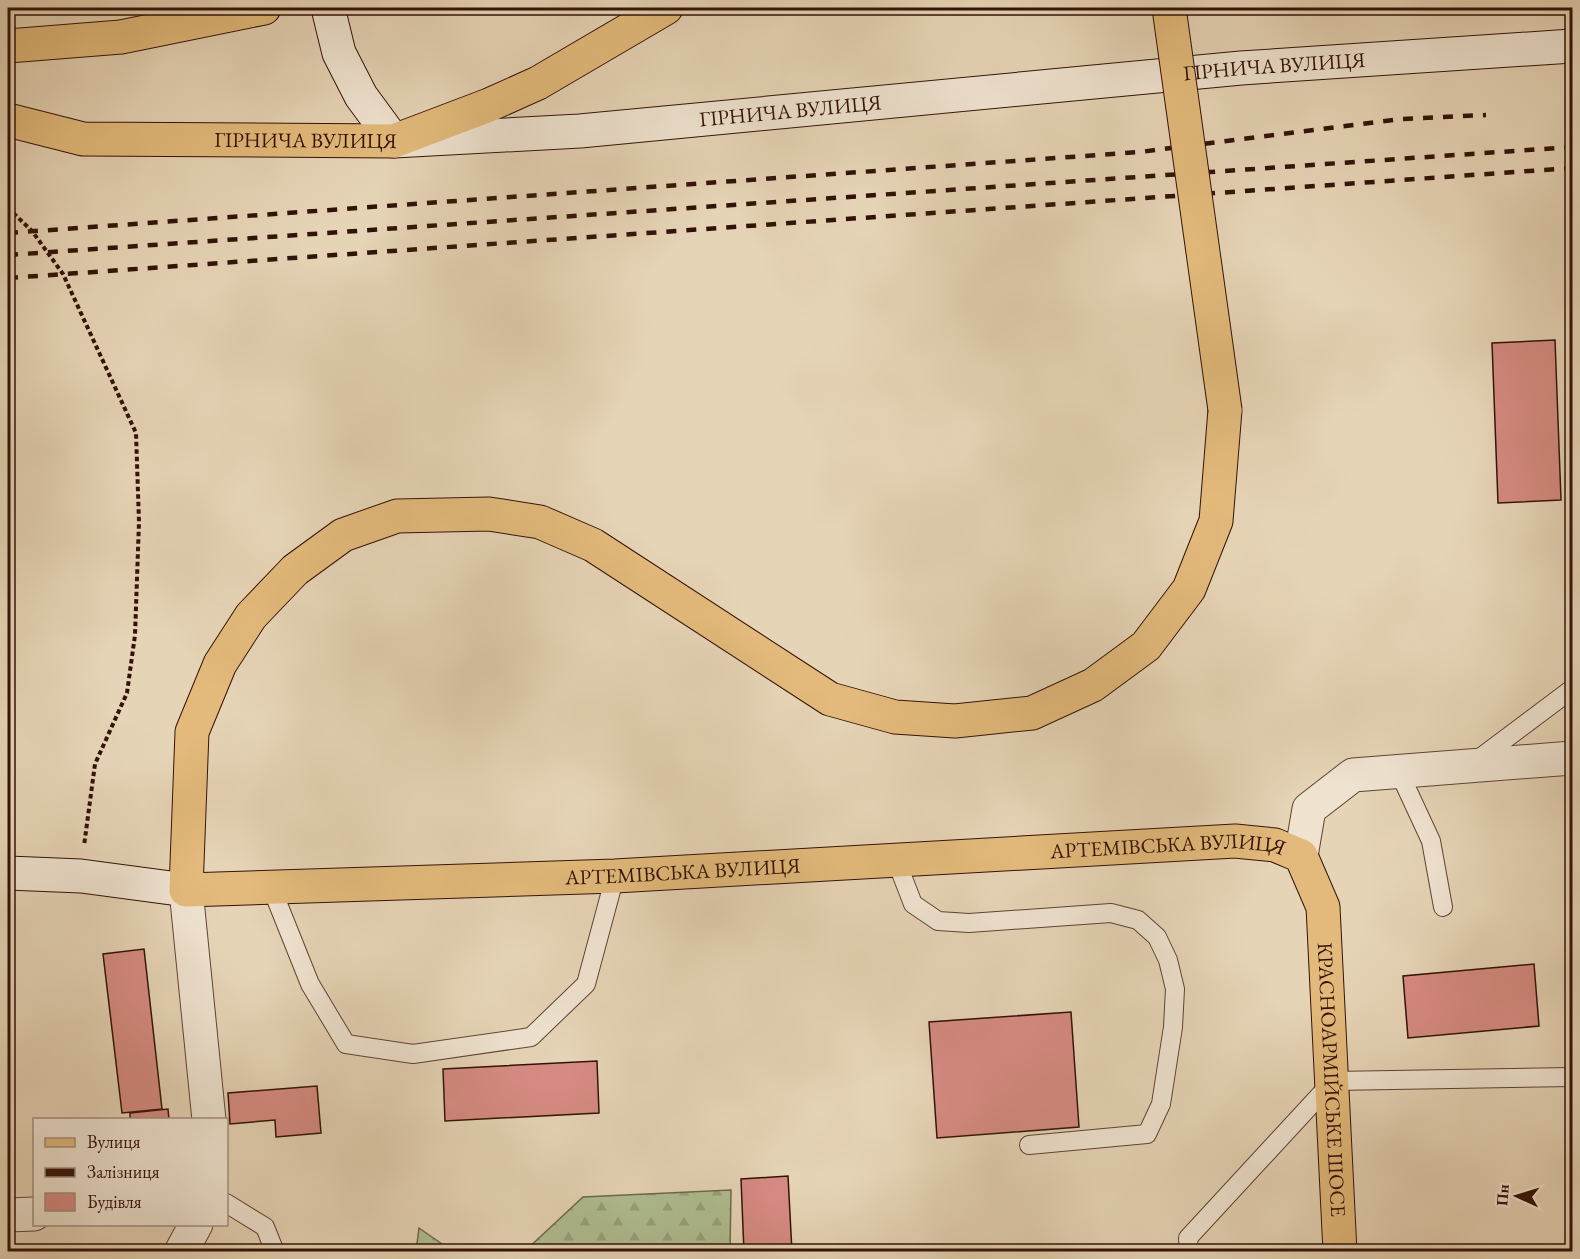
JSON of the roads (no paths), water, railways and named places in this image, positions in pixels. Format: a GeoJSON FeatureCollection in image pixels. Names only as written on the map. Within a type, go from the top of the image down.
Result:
{"type":"FeatureCollection","features":[{"type":"Feature","properties":{"kind":"main road"},"geometry":{"type":"LineString","coordinates":[[8,46],[121,37],[264,8]]}},
{"type":"Feature","properties":{"kind":"main road"},"geometry":{"type":"LineString","coordinates":[[328,8],[339,53],[361,96],[394,141],[489,105],[538,83],[666,8]]}},
{"type":"Feature","properties":{"kind":"main road"},"geometry":{"type":"LineString","coordinates":[[209,1118],[186,890],[192,732],[220,664],[251,616],[295,570],[343,536],[397,516],[489,514],[540,522],[594,545],[830,699],[895,717],[955,721],[1032,713],[1093,685],[1146,646],[1189,589],[1216,521],[1225,410],[1169,8]]}},
{"type":"Feature","properties":{"kind":"main road","name":"ГІРНИЧА ВУЛИЦЯ"},"geometry":{"type":"LineString","coordinates":[[8,120],[83,139],[394,141],[580,131],[1241,68],[1572,46]]}},
{"type":"Feature","properties":{"kind":"main road"},"geometry":{"type":"LineString","coordinates":[[1301,856],[1309,809],[1353,775],[1572,758]]}},
{"type":"Feature","properties":{"kind":"main road","name":"АРТЕМІВСЬКА ВУЛИЦЯ"},"geometry":{"type":"LineString","coordinates":[[8,873],[81,876],[186,890],[272,889],[615,876],[1234,841],[1275,844],[1301,856],[1323,907]]}},
{"type":"Feature","properties":{"kind":"main road","name":"КРАСНОАРМІЙСЬКЕ ШОСЕ"},"geometry":{"type":"LineString","coordinates":[[1323,907],[1340,1251]]}},
{"type":"Feature","properties":{"kind":"main road"},"geometry":{"type":"LineString","coordinates":[[8,1215],[33,1214]]}},
{"type":"Feature","properties":{"kind":"main road"},"geometry":{"type":"LineString","coordinates":[[181,1251],[195,1226]]}},
{"type":"Feature","properties":{"kind":"lane"},"geometry":{"type":"LineString","coordinates":[[1470,766],[1572,689]]}},
{"type":"Feature","properties":{"kind":"lane"},"geometry":{"type":"LineString","coordinates":[[1399,772],[1431,841],[1443,907]]}},
{"type":"Feature","properties":{"kind":"lane"},"geometry":{"type":"LineString","coordinates":[[896,860],[913,904],[938,921],[969,923],[1111,913],[1138,920],[1157,938],[1168,960],[1175,989],[1173,1027],[1161,1104],[1147,1134],[1029,1145]]}},
{"type":"Feature","properties":{"kind":"lane"},"geometry":{"type":"LineString","coordinates":[[272,889],[310,984],[346,1044],[413,1054],[531,1037],[586,984],[615,876]]}},
{"type":"Feature","properties":{"kind":"lane"},"geometry":{"type":"LineString","coordinates":[[1189,1251],[1188,1238],[1333,1081],[1572,1077]]}},
{"type":"Feature","properties":{"kind":"lane"},"geometry":{"type":"LineString","coordinates":[[228,1204],[265,1227],[274,1251]]}},
{"type":"Feature","properties":{"kind":"railway"},"geometry":{"type":"LineString","coordinates":[[8,233],[1140,152],[1401,119],[1486,115]]}},
{"type":"Feature","properties":{"kind":"railway"},"geometry":{"type":"LineString","coordinates":[[8,255],[1572,147]]}},
{"type":"Feature","properties":{"kind":"railway"},"geometry":{"type":"LineString","coordinates":[[8,278],[1572,168]]}}]}
